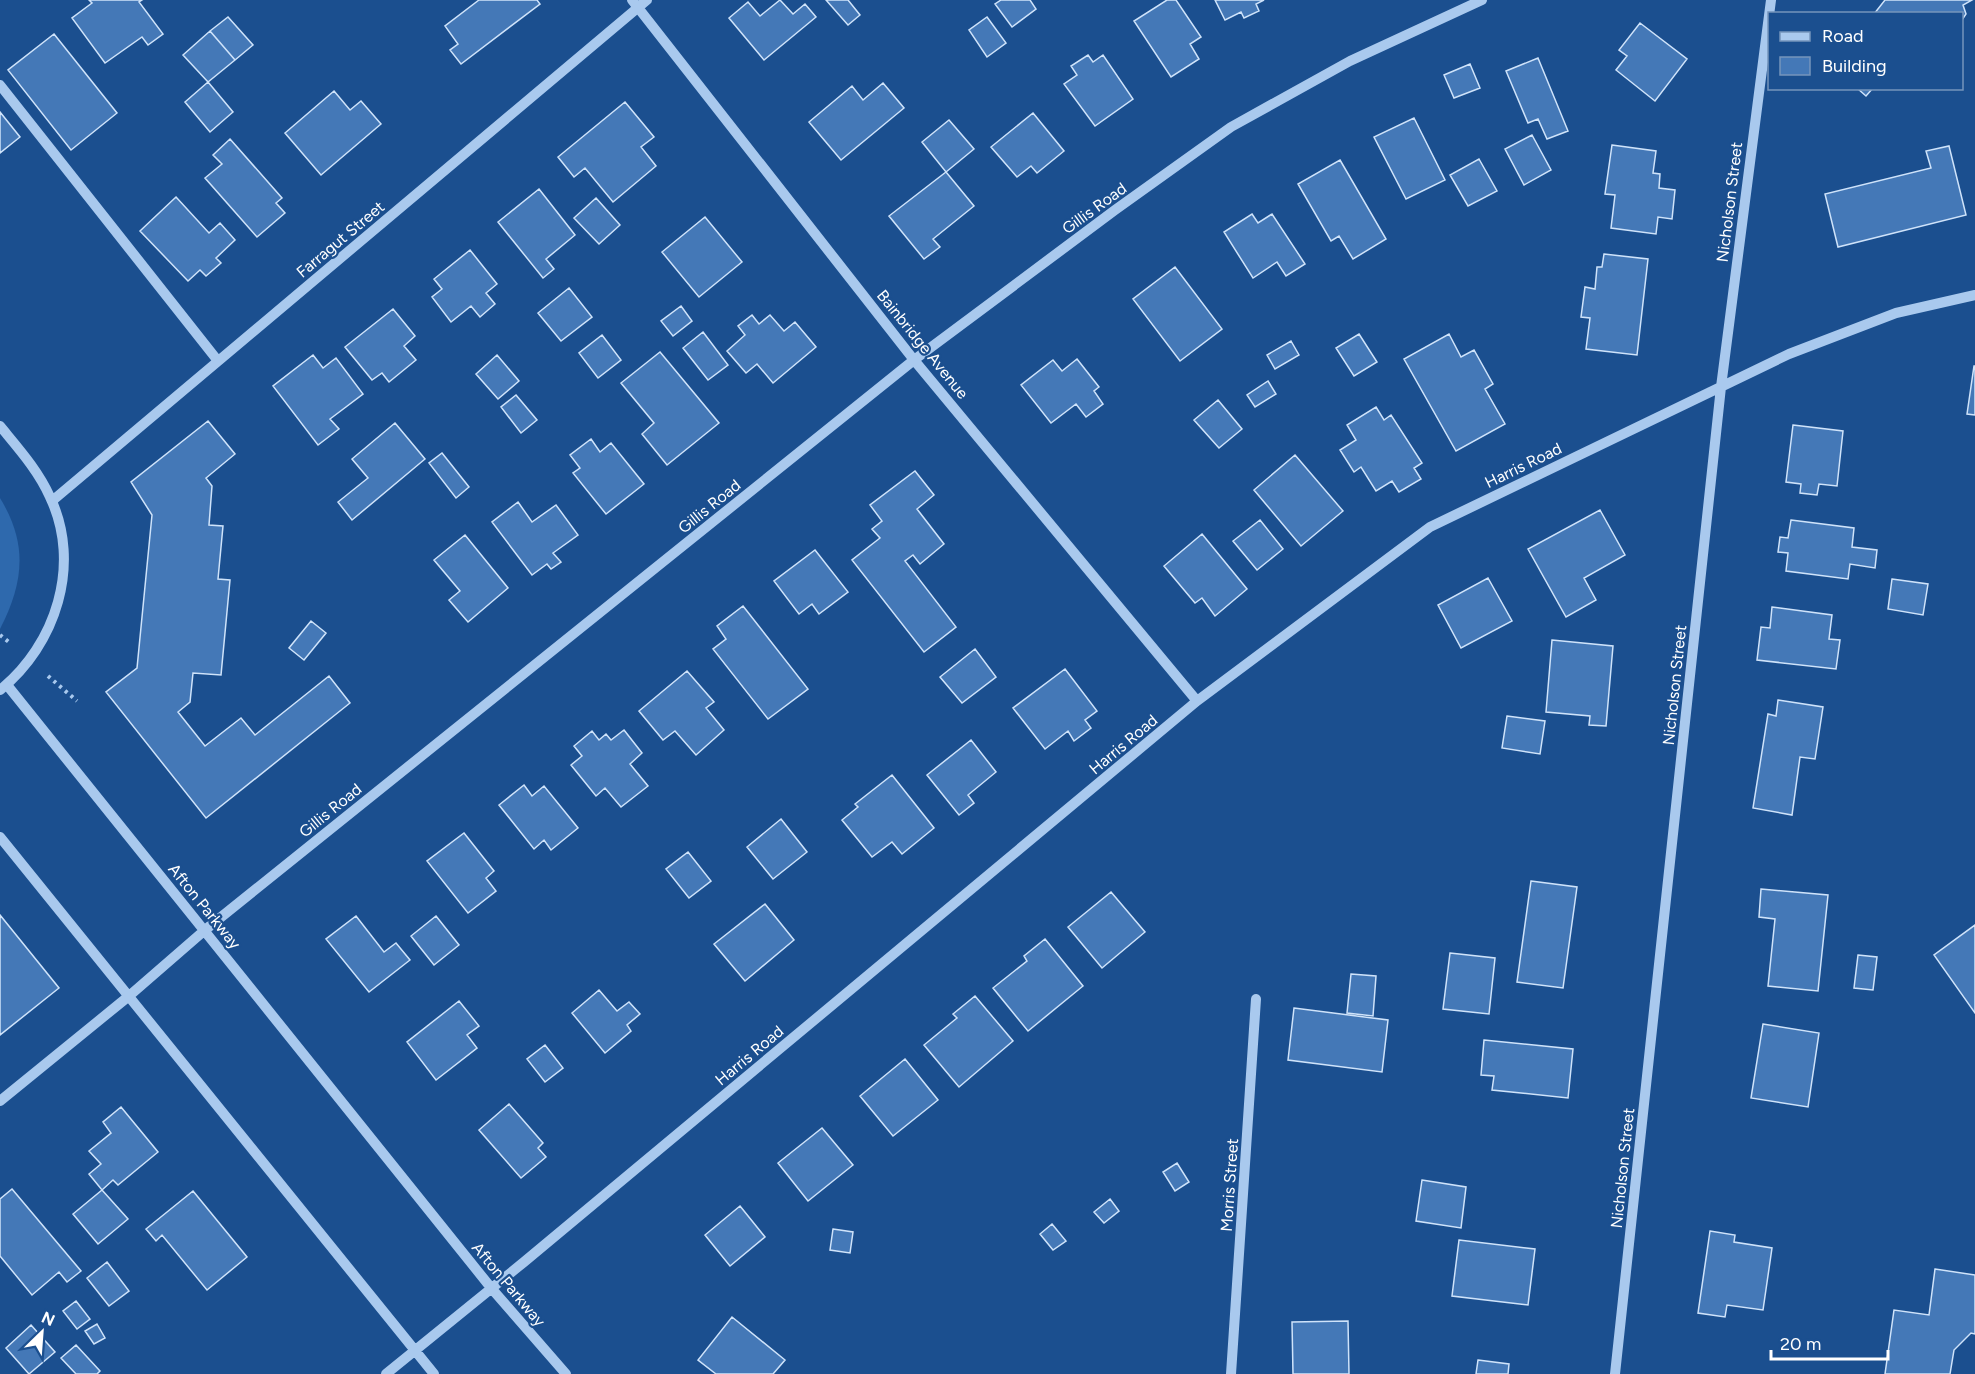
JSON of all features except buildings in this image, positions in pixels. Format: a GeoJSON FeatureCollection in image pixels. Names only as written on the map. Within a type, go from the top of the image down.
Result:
{"type":"FeatureCollection","features":[{"type":"Feature","properties":{"kind":"street","name":"Gillis Road"},"geometry":{"type":"LineString","coordinates":[[0,1101],[129,996],[205,930],[914,360],[1115,210],[1231,127],[1350,62],[1482,0]]}},
{"type":"Feature","properties":{"kind":"street","name":"Bainbridge Avenue"},"geometry":{"type":"LineString","coordinates":[[639,2],[914,360],[1197,701]]}},
{"type":"Feature","properties":{"kind":"street","name":"Farragut Street"},"geometry":{"type":"LineString","coordinates":[[52,501],[639,2]]}},
{"type":"Feature","properties":{"kind":"street","name":"Nicholson Street"},"geometry":{"type":"LineString","coordinates":[[1615,1374],[1721,387],[1768,23]]}},
{"type":"Feature","properties":{"kind":"street"},"geometry":{"type":"LineString","coordinates":[[0,85],[218,361]]}},
{"type":"Feature","properties":{"kind":"street","name":"Harris Road"},"geometry":{"type":"LineString","coordinates":[[386,1374],[492,1289],[1197,701],[1430,527],[1789,354],[1896,313],[1975,295]]}},
{"type":"Feature","properties":{"kind":"street","name":"Afton Parkway"},"geometry":{"type":"LineString","coordinates":[[0,426],[30,463],[52,501],[63,537],[63,579],[54,620],[33,657],[3,687],[205,930],[492,1289],[566,1374]]}},
{"type":"Feature","properties":{"kind":"street"},"geometry":{"type":"LineString","coordinates":[[0,837],[434,1374]]}},
{"type":"Feature","properties":{"kind":"street","name":"Morris Street"},"geometry":{"type":"LineString","coordinates":[[1231,1374],[1256,999]]}},
{"type":"Feature","properties":{"kind":"shaded area"},"geometry":{"type":"Polygon","coordinates":[[[0,498],[15,531],[20,563],[14,595],[0,629],[0,498]]]}}]}
